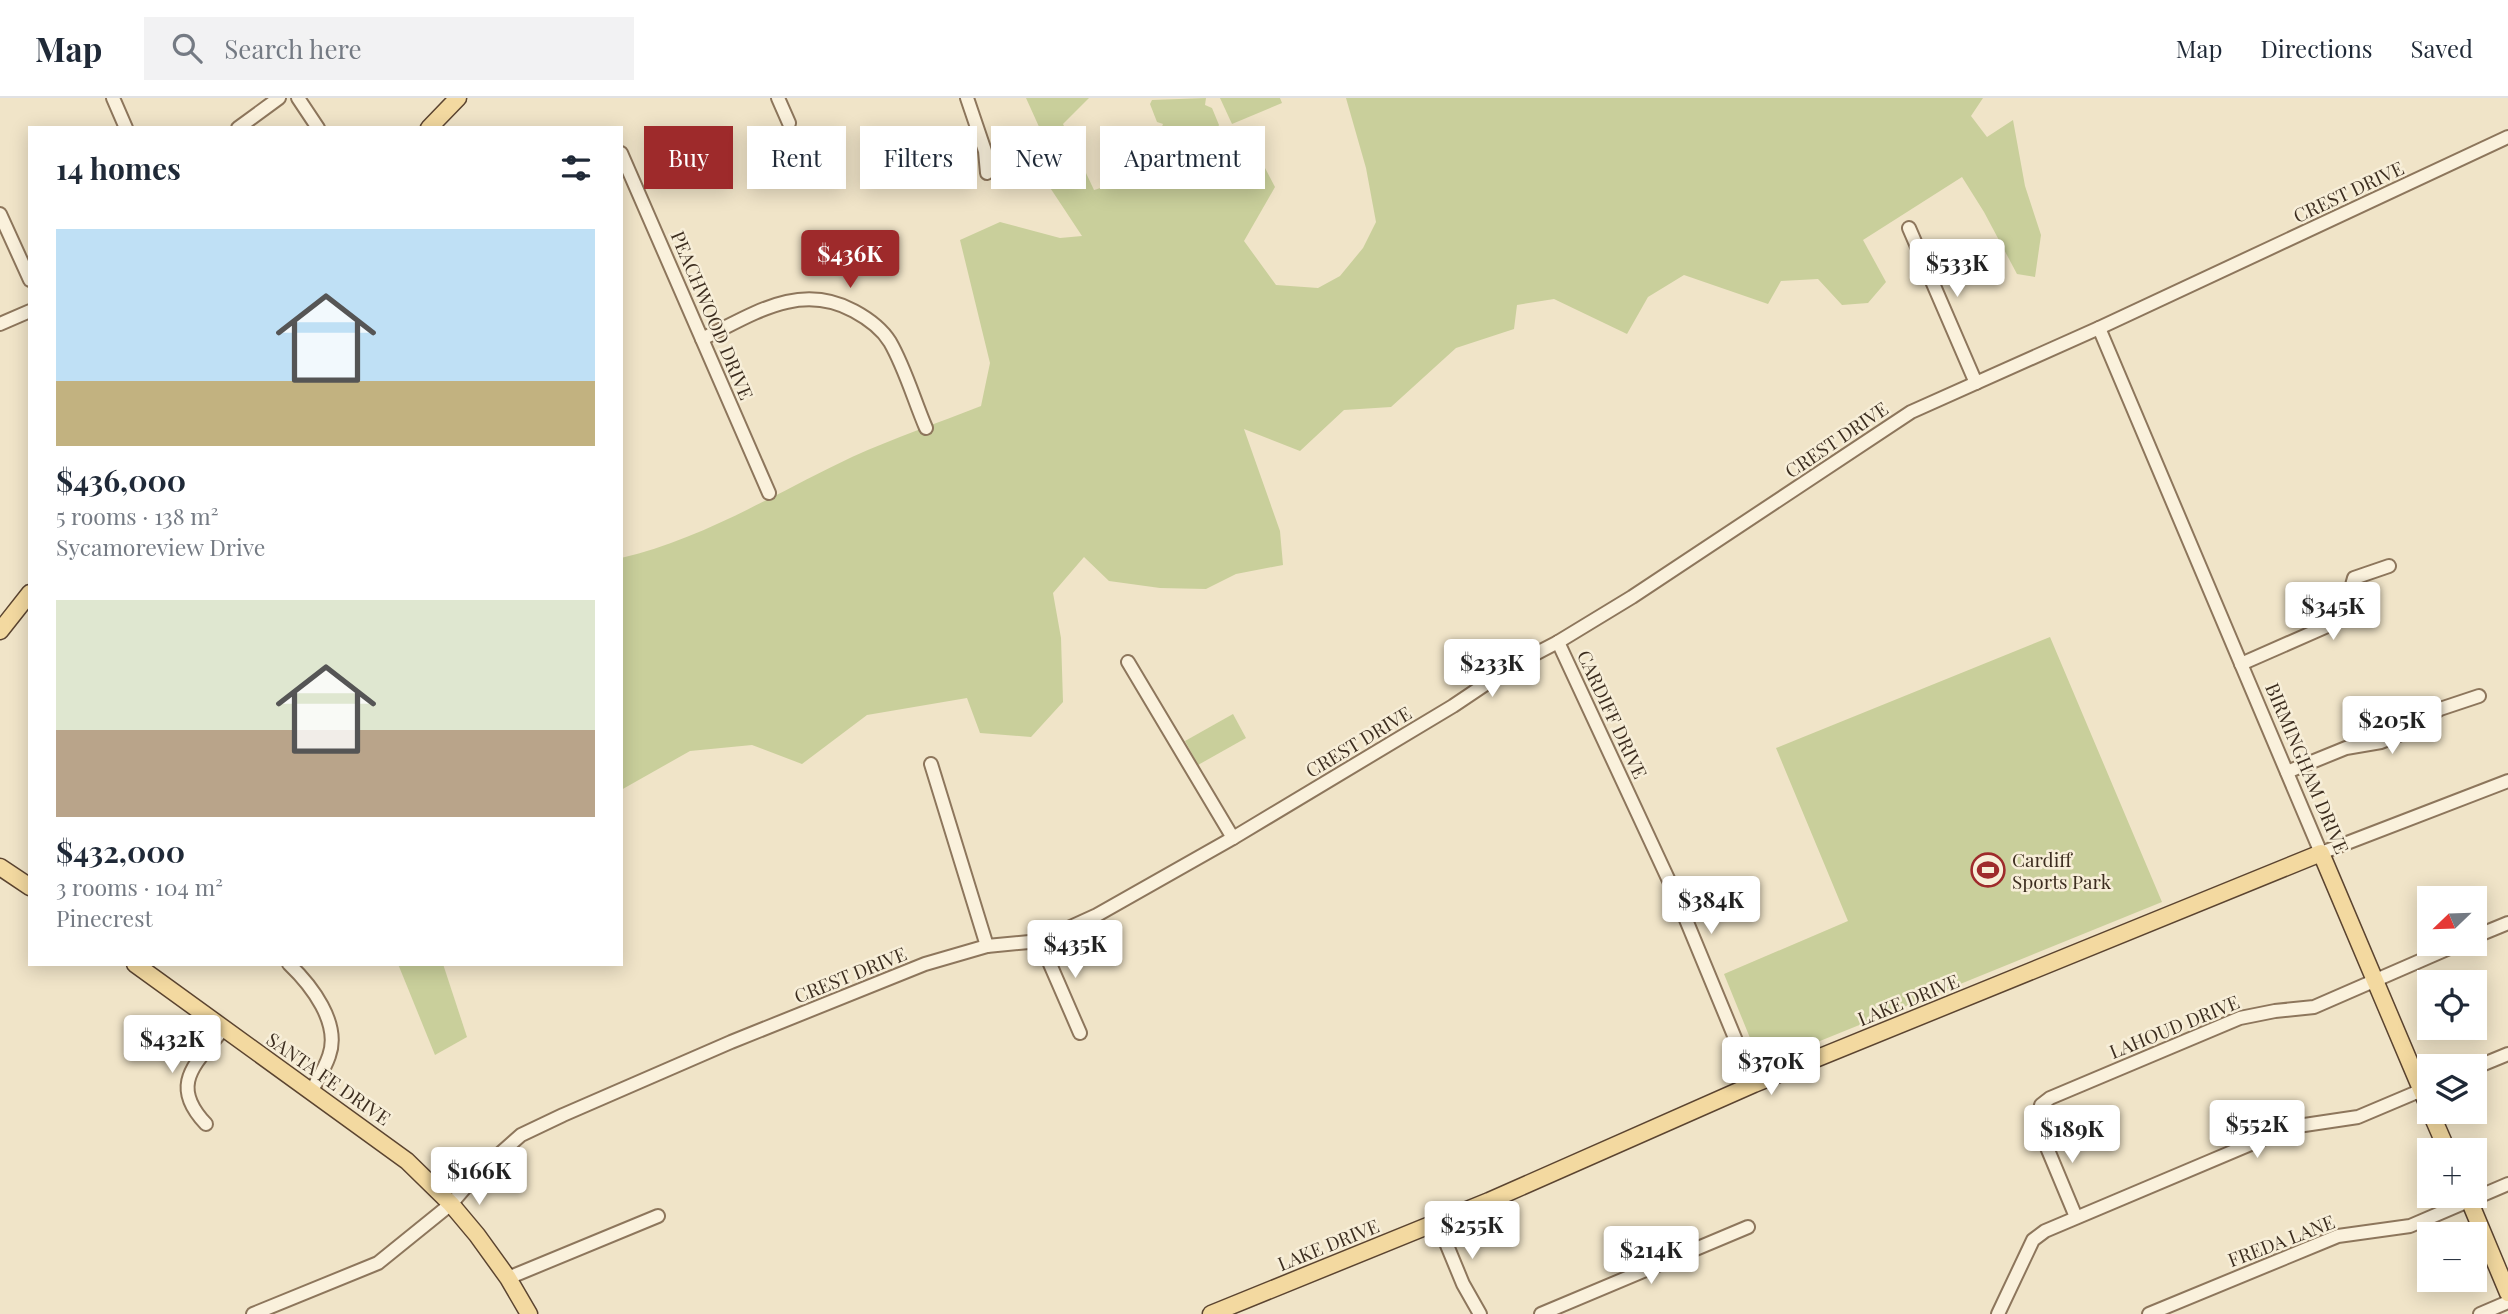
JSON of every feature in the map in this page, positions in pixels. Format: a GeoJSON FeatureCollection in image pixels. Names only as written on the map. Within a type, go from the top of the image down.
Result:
{"type":"FeatureCollection","features":[{"type":"Feature","properties":{"kind":"main road"},"geometry":{"type":"LineString","coordinates":[[431,126],[458,98]]}},
{"type":"Feature","properties":{"kind":"main road"},"geometry":{"type":"LineString","coordinates":[[0,631],[28,596]]}},
{"type":"Feature","properties":{"kind":"main road","name":"BIRMINGHAM DRIVE"},"geometry":{"type":"LineString","coordinates":[[2321,853],[2417,1071]]}},
{"type":"Feature","properties":{"kind":"main road","name":"LAKE DRIVE"},"geometry":{"type":"LineString","coordinates":[[1211,1314],[1489,1201],[1754,1084],[2321,853]]}},
{"type":"Feature","properties":{"kind":"main road"},"geometry":{"type":"LineString","coordinates":[[0,867],[28,886]]}},
{"type":"Feature","properties":{"kind":"main road","name":"SANTA FE DRIVE"},"geometry":{"type":"LineString","coordinates":[[138,966],[407,1161],[452,1203],[508,1278],[529,1314]]}},
{"type":"Feature","properties":{"kind":"main road"},"geometry":{"type":"LineString","coordinates":[[2472,1208],[2508,1293]]}},
{"type":"Feature","properties":{"kind":"street"},"geometry":{"type":"LineString","coordinates":[[113,98],[125,126]]}},
{"type":"Feature","properties":{"kind":"street"},"geometry":{"type":"LineString","coordinates":[[241,126],[279,98]]}},
{"type":"Feature","properties":{"kind":"street"},"geometry":{"type":"LineString","coordinates":[[298,98],[317,126]]}},
{"type":"Feature","properties":{"kind":"street"},"geometry":{"type":"LineString","coordinates":[[778,98],[789,123]]}},
{"type":"Feature","properties":{"kind":"street"},"geometry":{"type":"LineString","coordinates":[[967,98],[985,151],[987,173]]}},
{"type":"Feature","properties":{"kind":"street","name":"CREST DRIVE"},"geometry":{"type":"LineString","coordinates":[[253,1314],[378,1263],[452,1203],[476,1175],[522,1135],[732,1042],[925,964],[987,946],[1040,940],[1097,915],[1233,838],[1453,706],[1514,665],[1632,597],[1911,412],[2099,328],[2508,137]]}},
{"type":"Feature","properties":{"kind":"street","name":"PEACHWOOD DRIVE"},"geometry":{"type":"LineString","coordinates":[[623,158],[769,493]]}},
{"type":"Feature","properties":{"kind":"street"},"geometry":{"type":"LineString","coordinates":[[0,214],[28,276]]}},
{"type":"Feature","properties":{"kind":"street"},"geometry":{"type":"LineString","coordinates":[[1909,229],[1976,383]]}},
{"type":"Feature","properties":{"kind":"street"},"geometry":{"type":"LineString","coordinates":[[702,339],[772,305],[799,298],[827,299],[867,318],[890,341],[926,428]]}},
{"type":"Feature","properties":{"kind":"street"},"geometry":{"type":"LineString","coordinates":[[0,324],[28,312]]}},
{"type":"Feature","properties":{"kind":"street","name":"BIRMINGHAM DRIVE"},"geometry":{"type":"LineString","coordinates":[[2099,328],[2321,853]]}},
{"type":"Feature","properties":{"kind":"street"},"geometry":{"type":"LineString","coordinates":[[2241,664],[2332,624],[2346,607],[2354,578],[2389,566]]}},
{"type":"Feature","properties":{"kind":"street","name":"CARDIFF DRIVE"},"geometry":{"type":"LineString","coordinates":[[1558,642],[1634,803],[1754,1084]]}},
{"type":"Feature","properties":{"kind":"street"},"geometry":{"type":"LineString","coordinates":[[1128,662],[1233,838]]}},
{"type":"Feature","properties":{"kind":"street"},"geometry":{"type":"LineString","coordinates":[[2287,772],[2346,748],[2381,742],[2401,734],[2440,709],[2479,696]]}},
{"type":"Feature","properties":{"kind":"street"},"geometry":{"type":"LineString","coordinates":[[931,765],[987,946]]}},
{"type":"Feature","properties":{"kind":"street","name":"LAKE DRIVE"},"geometry":{"type":"LineString","coordinates":[[2321,853],[2508,781]]}},
{"type":"Feature","properties":{"kind":"street"},"geometry":{"type":"LineString","coordinates":[[2487,932],[2508,923]]}},
{"type":"Feature","properties":{"kind":"street"},"geometry":{"type":"LineString","coordinates":[[1040,940],[1080,1033]]}},
{"type":"Feature","properties":{"kind":"street","name":"LAHOUD DRIVE"},"geometry":{"type":"LineString","coordinates":[[2076,1217],[2038,1126],[2041,1105],[2050,1098],[2240,1018],[2314,1007],[2432,956]]}},
{"type":"Feature","properties":{"kind":"street"},"geometry":{"type":"LineString","coordinates":[[291,966],[319,997],[330,1028],[331,1053],[312,1090]]}},
{"type":"Feature","properties":{"kind":"street"},"geometry":{"type":"LineString","coordinates":[[206,1124],[193,1111],[186,1085],[195,1066],[223,1029]]}},
{"type":"Feature","properties":{"kind":"street"},"geometry":{"type":"LineString","coordinates":[[2487,1063],[2508,1054]]}},
{"type":"Feature","properties":{"kind":"street"},"geometry":{"type":"LineString","coordinates":[[1998,1314],[2033,1240],[2045,1231],[2291,1127],[2358,1117],[2417,1092]]}},
{"type":"Feature","properties":{"kind":"street","name":"FREDA LANE"},"geometry":{"type":"LineString","coordinates":[[2487,1191],[2508,1184]]}},
{"type":"Feature","properties":{"kind":"street","name":"FREDA LANE"},"geometry":{"type":"LineString","coordinates":[[2148,1314],[2338,1236],[2410,1226],[2447,1208]]}},
{"type":"Feature","properties":{"kind":"street"},"geometry":{"type":"LineString","coordinates":[[508,1278],[658,1216]]}},
{"type":"Feature","properties":{"kind":"street"},"geometry":{"type":"LineString","coordinates":[[1437,1221],[1463,1284],[1480,1314]]}},
{"type":"Feature","properties":{"kind":"street"},"geometry":{"type":"LineString","coordinates":[[1541,1314],[1748,1227]]}},
{"type":"Feature","properties":{"kind":"street"},"geometry":{"type":"LineString","coordinates":[[2480,1314],[2508,1302]]}},
{"type":"Feature","properties":{"kind":"green space"},"geometry":{"type":"Polygon","coordinates":[[[1026,98],[1089,98],[1064,126],[1039,126],[1026,98]]]}},
{"type":"Feature","properties":{"kind":"green space"},"geometry":{"type":"Polygon","coordinates":[[[1206,98],[1205,105],[1212,108],[1219,125],[1162,126],[1157,122],[1150,104],[1152,100],[1206,98]]]}},
{"type":"Feature","properties":{"kind":"green space"},"geometry":{"type":"Polygon","coordinates":[[[1220,98],[1280,98],[1282,103],[1232,124],[1220,98]]]}},
{"type":"Feature","properties":{"kind":"green space"},"geometry":{"type":"Polygon","coordinates":[[[1346,98],[1983,98],[1971,116],[1987,137],[2013,120],[2025,186],[2041,235],[2035,277],[2017,274],[1962,177],[1863,240],[1886,282],[1868,303],[1842,305],[1818,279],[1781,281],[1768,304],[1684,275],[1648,297],[1627,334],[1554,299],[1517,305],[1514,329],[1456,348],[1391,407],[1344,410],[1300,451],[1244,429],[1280,531],[1283,565],[1236,574],[1206,589],[1160,588],[1109,581],[1084,557],[1053,593],[1061,638],[1063,702],[1031,737],[980,733],[967,698],[867,715],[802,764],[752,745],[690,751],[623,789],[623,557],[651,550],[710,527],[852,457],[981,406],[990,363],[960,240],[1000,222],[1060,238],[1082,236],[1051,189],[1086,189],[1086,173],[1094,190],[1265,189],[1265,168],[1275,187],[1244,241],[1276,285],[1318,288],[1340,276],[1363,248],[1376,222],[1366,168],[1346,98]]]}},
{"type":"Feature","properties":{"kind":"green space","name":"Cardiff Sports Park"},"geometry":{"type":"Polygon","coordinates":[[[2050,637],[2162,902],[1761,1065],[1724,974],[1848,921],[1776,748],[2050,637]]]}},
{"type":"Feature","properties":{"kind":"green space"},"geometry":{"type":"Polygon","coordinates":[[[1233,714],[1246,738],[1198,765],[1185,741],[1233,714]]]}},
{"type":"Feature","properties":{"kind":"green space"},"geometry":{"type":"Polygon","coordinates":[[[399,966],[444,966],[467,1037],[435,1055],[399,966]]]}},
{"type":"Feature","properties":{"kind":"place","name":"Cardiff Sports Park"},"geometry":{"type":"Point","coordinates":[1988,870]}}]}
